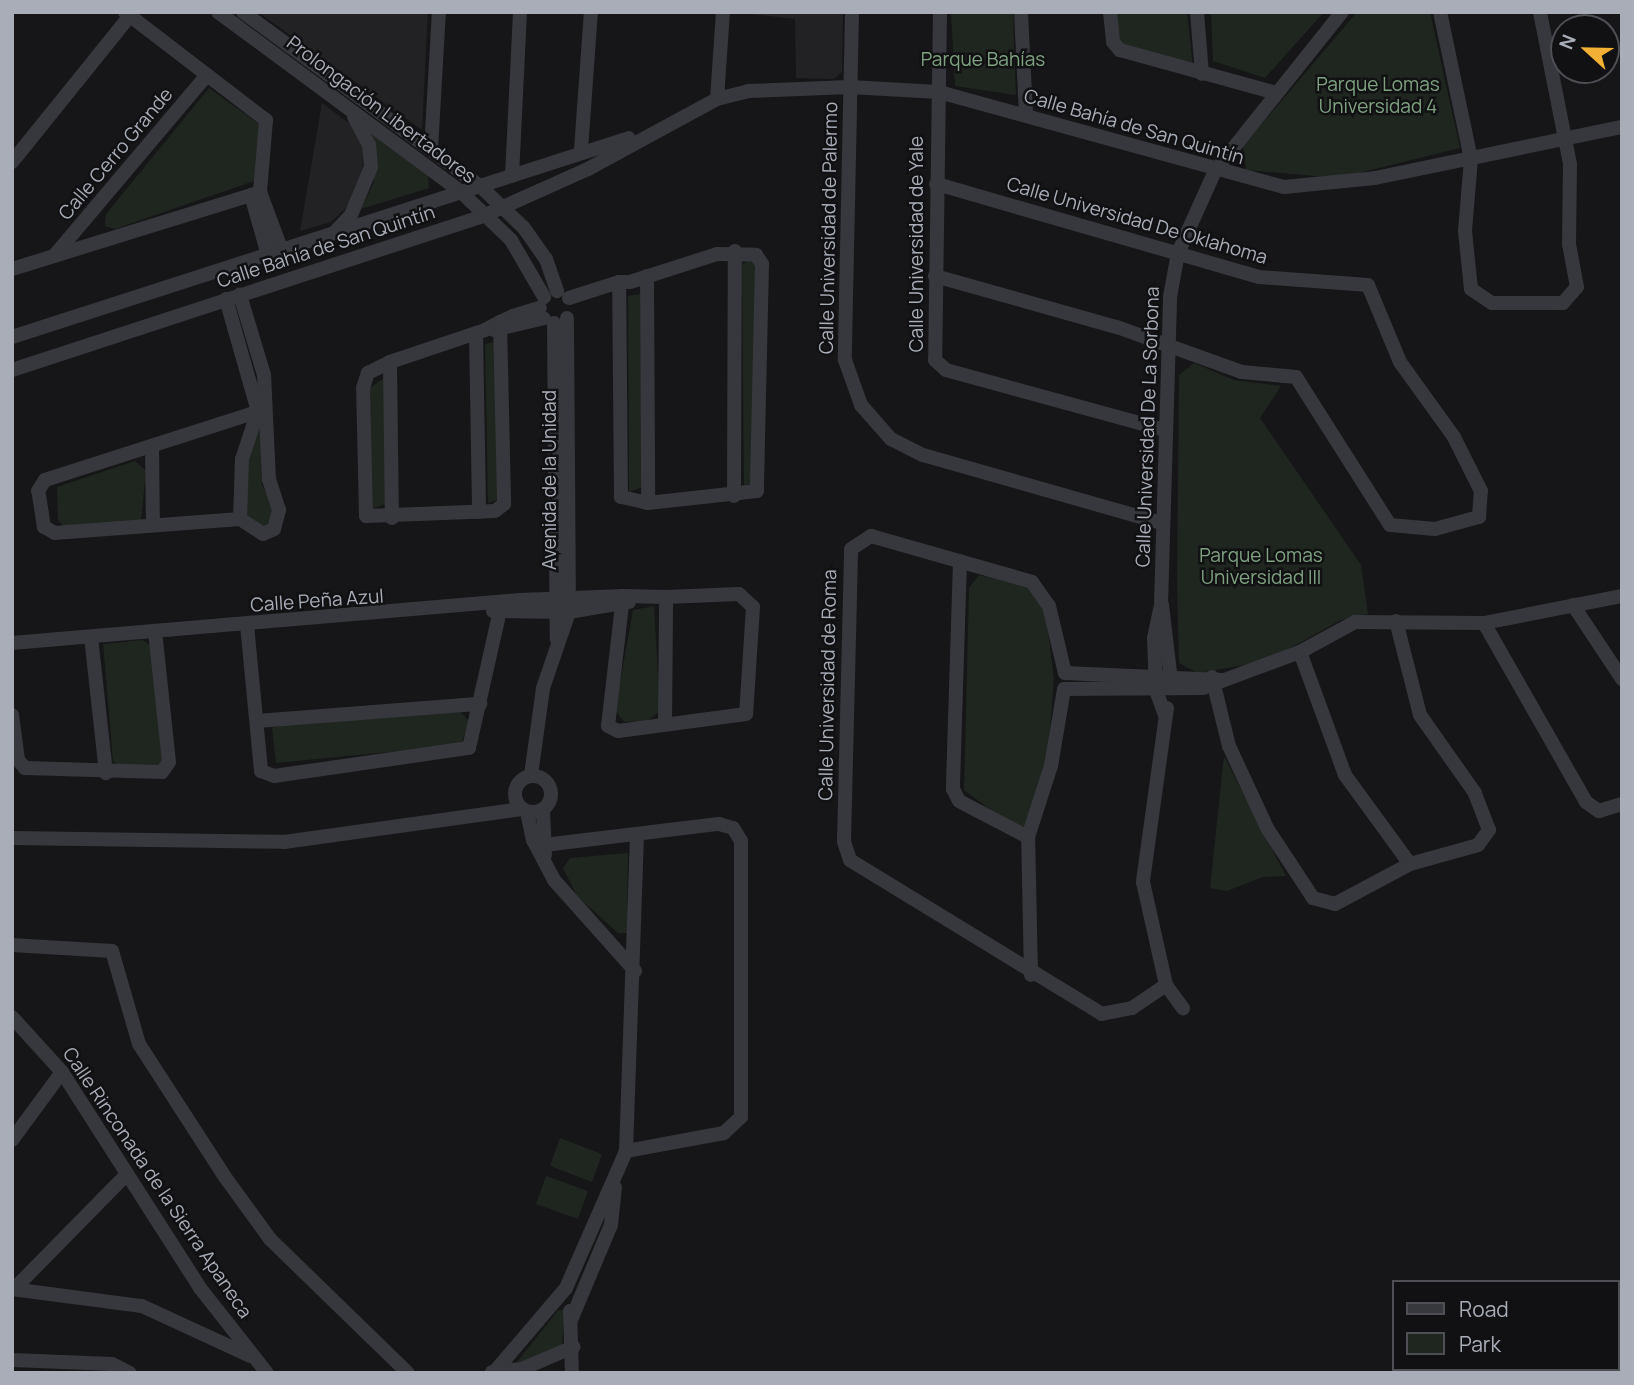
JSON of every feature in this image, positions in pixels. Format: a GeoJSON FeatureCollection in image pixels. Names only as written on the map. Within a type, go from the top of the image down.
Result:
{"type":"FeatureCollection","features":[{"type":"Feature","properties":{"kind":"street","name":"Prolongación Libertadores"},"geometry":{"type":"LineString","coordinates":[[218,12],[461,192],[485,215]]}},
{"type":"Feature","properties":{"kind":"street","name":"Prolongación Libertadores"},"geometry":{"type":"LineString","coordinates":[[243,12],[432,149],[480,186],[502,208]]}},
{"type":"Feature","properties":{"kind":"street"},"geometry":{"type":"LineString","coordinates":[[432,149],[439,12]]}},
{"type":"Feature","properties":{"kind":"street"},"geometry":{"type":"LineString","coordinates":[[512,176],[520,12]]}},
{"type":"Feature","properties":{"kind":"street"},"geometry":{"type":"LineString","coordinates":[[580,150],[591,12]]}},
{"type":"Feature","properties":{"kind":"street"},"geometry":{"type":"LineString","coordinates":[[717,99],[723,12]]}},
{"type":"Feature","properties":{"kind":"street","name":"Calle Universidad de Palermo"},"geometry":{"type":"LineString","coordinates":[[852,12],[845,360],[861,405],[891,439],[923,455],[1162,523]]}},
{"type":"Feature","properties":{"kind":"street","name":"Calle Universidad de Yale"},"geometry":{"type":"LineString","coordinates":[[940,12],[932,354],[939,366],[1165,430]]}},
{"type":"Feature","properties":{"kind":"street"},"geometry":{"type":"LineString","coordinates":[[1021,12],[1026,115]]}},
{"type":"Feature","properties":{"kind":"street"},"geometry":{"type":"LineString","coordinates":[[1110,12],[1113,42],[1120,50],[1273,92]]}},
{"type":"Feature","properties":{"kind":"street"},"geometry":{"type":"LineString","coordinates":[[1197,12],[1202,74]]}},
{"type":"Feature","properties":{"kind":"street","name":"Calle Universidad De La Sorbona"},"geometry":{"type":"LineString","coordinates":[[1183,1008],[1166,985],[1143,882],[1165,715],[1163,690],[1155,674],[1161,604],[1169,345],[1178,253],[1214,171],[1273,92],[1342,12]]}},
{"type":"Feature","properties":{"kind":"street"},"geometry":{"type":"LineString","coordinates":[[1440,12],[1471,159],[1465,231],[1474,294],[1492,303],[1563,303],[1576,292],[1568,138],[1540,12]]}},
{"type":"Feature","properties":{"kind":"street"},"geometry":{"type":"LineString","coordinates":[[12,162],[127,14],[268,124],[255,194],[275,253]]}},
{"type":"Feature","properties":{"kind":"street","name":"Calle Cerro Grande"},"geometry":{"type":"LineString","coordinates":[[54,257],[207,75]]}},
{"type":"Feature","properties":{"kind":"street","name":"Calle Bahía de San Quintín"},"geometry":{"type":"LineString","coordinates":[[12,370],[485,215],[588,169],[640,136],[717,99],[759,90],[850,87],[939,92],[1214,171],[1308,188],[1471,159],[1622,127]]}},
{"type":"Feature","properties":{"kind":"street"},"geometry":{"type":"LineString","coordinates":[[334,233],[351,215],[371,167],[360,124],[343,104],[352,91]]}},
{"type":"Feature","properties":{"kind":"street","name":"Calle Bahía de San Quintín"},"geometry":{"type":"LineString","coordinates":[[12,337],[512,176],[580,150],[640,136]]}},
{"type":"Feature","properties":{"kind":"street","name":"Calle Universidad De Oklahoma"},"geometry":{"type":"LineString","coordinates":[[936,184],[1259,277],[1372,287],[1400,362],[1454,437],[1481,491],[1482,508],[1472,523],[1390,525],[1303,381],[1242,372],[1169,345]]}},
{"type":"Feature","properties":{"kind":"street"},"geometry":{"type":"LineString","coordinates":[[12,269],[255,194]]}},
{"type":"Feature","properties":{"kind":"street","name":"Avenida de la Unidad"},"geometry":{"type":"LineString","coordinates":[[502,208],[546,259],[556,307],[569,534],[569,605],[557,639],[531,775]]}},
{"type":"Feature","properties":{"kind":"street","name":"Avenida de la Unidad"},"geometry":{"type":"LineString","coordinates":[[485,215],[533,268],[556,307],[553,606],[557,639]]}},
{"type":"Feature","properties":{"kind":"street"},"geometry":{"type":"LineString","coordinates":[[500,326],[506,496],[499,510],[370,519],[362,511],[363,383],[368,373],[390,362],[647,276],[735,251],[760,259],[761,485],[734,496],[648,503],[625,501],[619,488],[623,285]]}},
{"type":"Feature","properties":{"kind":"street"},"geometry":{"type":"LineString","coordinates":[[734,496],[735,251]]}},
{"type":"Feature","properties":{"kind":"street"},"geometry":{"type":"LineString","coordinates":[[647,276],[648,503]]}},
{"type":"Feature","properties":{"kind":"street"},"geometry":{"type":"LineString","coordinates":[[935,276],[1169,345]]}},
{"type":"Feature","properties":{"kind":"street"},"geometry":{"type":"LineString","coordinates":[[233,297],[262,410],[269,480],[279,518],[263,534],[240,519],[50,532],[38,491],[45,481],[262,410]]}},
{"type":"Feature","properties":{"kind":"street"},"geometry":{"type":"LineString","coordinates":[[479,512],[481,332]]}},
{"type":"Feature","properties":{"kind":"street"},"geometry":{"type":"LineString","coordinates":[[390,362],[392,518]]}},
{"type":"Feature","properties":{"kind":"street"},"geometry":{"type":"LineString","coordinates":[[240,519],[242,459],[262,410]]}},
{"type":"Feature","properties":{"kind":"street"},"geometry":{"type":"LineString","coordinates":[[152,448],[153,525]]}},
{"type":"Feature","properties":{"kind":"street"},"geometry":{"type":"LineString","coordinates":[[553,535],[569,534]]}},
{"type":"Feature","properties":{"kind":"street","name":"Calle Universidad de Roma"},"geometry":{"type":"LineString","coordinates":[[960,561],[871,536],[851,549],[847,855],[1031,975]]}},
{"type":"Feature","properties":{"kind":"street"},"geometry":{"type":"LineString","coordinates":[[1028,837],[959,801],[953,789],[960,561],[1020,576],[1042,589],[1059,670],[1171,674],[1215,681]]}},
{"type":"Feature","properties":{"kind":"street","name":"Calle Peña Azul"},"geometry":{"type":"LineString","coordinates":[[12,643],[482,608],[746,595],[753,607],[747,714],[665,724]]}},
{"type":"Feature","properties":{"kind":"street"},"geometry":{"type":"LineString","coordinates":[[1166,985],[1132,1008],[1102,1014],[1031,975],[1028,837],[1051,766],[1059,697],[1064,689],[1163,690],[1215,681],[1300,652],[1355,622],[1484,623],[1622,596]]}},
{"type":"Feature","properties":{"kind":"street"},"geometry":{"type":"LineString","coordinates":[[627,600],[607,723],[618,731],[665,724],[666,597]]}},
{"type":"Feature","properties":{"kind":"street","name":"Calle Universidad De La Sorbona"},"geometry":{"type":"LineString","coordinates":[[1161,604],[1171,674],[1163,690]]}},
{"type":"Feature","properties":{"kind":"street"},"geometry":{"type":"LineString","coordinates":[[1573,605],[1622,679]]}},
{"type":"Feature","properties":{"kind":"street"},"geometry":{"type":"LineString","coordinates":[[247,625],[261,771],[274,776],[466,750],[480,704],[502,608]]}},
{"type":"Feature","properties":{"kind":"street"},"geometry":{"type":"LineString","coordinates":[[1215,681],[1250,794],[1313,898],[1335,904],[1410,864],[1478,845],[1486,837],[1489,822],[1475,793],[1420,715],[1396,621]]}},
{"type":"Feature","properties":{"kind":"street"},"geometry":{"type":"LineString","coordinates":[[1484,623],[1514,685],[1592,809],[1622,804]]}},
{"type":"Feature","properties":{"kind":"street"},"geometry":{"type":"LineString","coordinates":[[12,715],[23,768],[159,774],[169,762],[155,631]]}},
{"type":"Feature","properties":{"kind":"street"},"geometry":{"type":"LineString","coordinates":[[91,637],[106,773]]}},
{"type":"Feature","properties":{"kind":"street"},"geometry":{"type":"LineString","coordinates":[[1300,652],[1345,775],[1410,864]]}},
{"type":"Feature","properties":{"kind":"street"},"geometry":{"type":"LineString","coordinates":[[257,721],[480,704]]}},
{"type":"Feature","properties":{"kind":"street"},"geometry":{"type":"LineString","coordinates":[[542,850],[543,810],[551,788],[531,775],[515,789],[542,850],[583,919],[635,971]]}},
{"type":"Feature","properties":{"kind":"street"},"geometry":{"type":"LineString","coordinates":[[12,838],[284,842],[524,810],[543,810]]}},
{"type":"Feature","properties":{"kind":"street"},"geometry":{"type":"LineString","coordinates":[[542,850],[637,836],[733,828],[741,841],[741,1118],[735,1128],[626,1151]]}},
{"type":"Feature","properties":{"kind":"street"},"geometry":{"type":"LineString","coordinates":[[572,1320],[611,1225],[616,1182],[626,1151],[635,971],[637,836]]}},
{"type":"Feature","properties":{"kind":"street"},"geometry":{"type":"LineString","coordinates":[[12,945],[111,951],[139,1044],[225,1177],[270,1239],[408,1373]]}},
{"type":"Feature","properties":{"kind":"street","name":"Calle Rinconada de la Sierra Apaneca"},"geometry":{"type":"LineString","coordinates":[[12,1017],[62,1072],[126,1175],[251,1356],[267,1373]]}},
{"type":"Feature","properties":{"kind":"street"},"geometry":{"type":"LineString","coordinates":[[12,1140],[62,1072]]}},
{"type":"Feature","properties":{"kind":"street"},"geometry":{"type":"LineString","coordinates":[[13,1289],[126,1175]]}},
{"type":"Feature","properties":{"kind":"street"},"geometry":{"type":"LineString","coordinates":[[493,1371],[566,1288],[593,1218],[616,1182]]}},
{"type":"Feature","properties":{"kind":"street"},"geometry":{"type":"LineString","coordinates":[[566,1288],[572,1320],[572,1373]]}},
{"type":"Feature","properties":{"kind":"street"},"geometry":{"type":"LineString","coordinates":[[13,1289],[142,1306],[251,1356]]}},
{"type":"Feature","properties":{"kind":"street"},"geometry":{"type":"LineString","coordinates":[[493,1371],[522,1369],[573,1346]]}},
{"type":"Feature","properties":{"kind":"street"},"geometry":{"type":"LineString","coordinates":[[12,1360],[47,1367],[112,1364],[130,1373]]}},
{"type":"Feature","properties":{"kind":"shaded area"},"geometry":{"type":"Polygon","coordinates":[[[258,12],[428,12],[422,130],[258,12]]]}},
{"type":"Feature","properties":{"kind":"shaded area"},"geometry":{"type":"Polygon","coordinates":[[[734,12],[843,12],[842,72],[834,79],[796,78],[795,19],[734,12]]]}},
{"type":"Feature","properties":{"kind":"shaded area"},"geometry":{"type":"Polygon","coordinates":[[[322,103],[350,124],[364,146],[362,170],[349,205],[331,222],[300,231],[322,103]]]}},
{"type":"Feature","properties":{"kind":"green space","name":"Parque Bahías"},"geometry":{"type":"Polygon","coordinates":[[[951,12],[1013,12],[1016,95],[955,86],[951,12]]]}},
{"type":"Feature","properties":{"kind":"green space"},"geometry":{"type":"Polygon","coordinates":[[[1115,12],[1187,12],[1193,67],[1125,46],[1116,36],[1115,12]]]}},
{"type":"Feature","properties":{"kind":"green space"},"geometry":{"type":"Polygon","coordinates":[[[1211,12],[1324,12],[1265,78],[1213,61],[1211,12]]]}},
{"type":"Feature","properties":{"kind":"green space","name":"Parque Lomas Universidad 4"},"geometry":{"type":"Polygon","coordinates":[[[1357,12],[1430,12],[1460,148],[1338,178],[1246,170],[1243,146],[1357,12]]]}},
{"type":"Feature","properties":{"kind":"green space"},"geometry":{"type":"Polygon","coordinates":[[[209,88],[259,124],[254,181],[115,229],[105,226],[106,214],[209,88]]]}},
{"type":"Feature","properties":{"kind":"green space"},"geometry":{"type":"Polygon","coordinates":[[[371,132],[428,174],[429,188],[361,209],[374,182],[371,132]]]}},
{"type":"Feature","properties":{"kind":"green space"},"geometry":{"type":"Polygon","coordinates":[[[749,261],[756,263],[757,484],[744,485],[742,264],[749,261]]]}},
{"type":"Feature","properties":{"kind":"green space"},"geometry":{"type":"Polygon","coordinates":[[[640,294],[643,487],[629,492],[628,296],[640,294]]]}},
{"type":"Feature","properties":{"kind":"green space"},"geometry":{"type":"Polygon","coordinates":[[[497,341],[500,499],[488,503],[485,344],[497,341]]]}},
{"type":"Feature","properties":{"kind":"green space","name":"Parque Lomas Universidad III"},"geometry":{"type":"Polygon","coordinates":[[[1194,363],[1234,380],[1281,386],[1260,418],[1361,565],[1368,614],[1341,620],[1267,661],[1198,673],[1179,663],[1177,586],[1179,375],[1194,363]]]}},
{"type":"Feature","properties":{"kind":"green space"},"geometry":{"type":"Polygon","coordinates":[[[384,378],[386,504],[372,509],[370,388],[384,378]]]}},
{"type":"Feature","properties":{"kind":"green space"},"geometry":{"type":"Polygon","coordinates":[[[261,424],[262,485],[274,507],[269,529],[248,524],[247,515],[247,465],[261,424]]]}},
{"type":"Feature","properties":{"kind":"green space"},"geometry":{"type":"Polygon","coordinates":[[[135,461],[146,471],[141,521],[63,526],[58,520],[57,487],[135,461]]]}},
{"type":"Feature","properties":{"kind":"green space"},"geometry":{"type":"Polygon","coordinates":[[[979,575],[1038,589],[1044,599],[1054,679],[1048,755],[1030,825],[1018,830],[964,790],[969,588],[979,575]]]}},
{"type":"Feature","properties":{"kind":"green space"},"geometry":{"type":"Polygon","coordinates":[[[654,606],[660,711],[647,721],[624,722],[615,710],[633,610],[654,606]]]}},
{"type":"Feature","properties":{"kind":"green space"},"geometry":{"type":"Polygon","coordinates":[[[143,640],[151,646],[165,756],[161,765],[120,766],[113,761],[103,644],[143,640]]]}},
{"type":"Feature","properties":{"kind":"green space"},"geometry":{"type":"Polygon","coordinates":[[[460,712],[469,721],[461,745],[276,763],[272,728],[282,725],[460,712]]]}},
{"type":"Feature","properties":{"kind":"green space"},"geometry":{"type":"Polygon","coordinates":[[[1224,756],[1286,876],[1263,877],[1227,891],[1210,888],[1224,756]]]}},
{"type":"Feature","properties":{"kind":"green space"},"geometry":{"type":"Polygon","coordinates":[[[628,853],[627,933],[618,933],[577,896],[563,868],[570,858],[628,853]]]}},
{"type":"Feature","properties":{"kind":"green space"},"geometry":{"type":"Polygon","coordinates":[[[560,1138],[602,1154],[592,1182],[550,1166],[560,1138]]]}},
{"type":"Feature","properties":{"kind":"green space"},"geometry":{"type":"Polygon","coordinates":[[[546,1176],[588,1191],[578,1219],[536,1204],[546,1176]]]}},
{"type":"Feature","properties":{"kind":"green space"},"geometry":{"type":"Polygon","coordinates":[[[558,1310],[564,1310],[562,1347],[527,1365],[517,1362],[558,1310]]]}}]}
